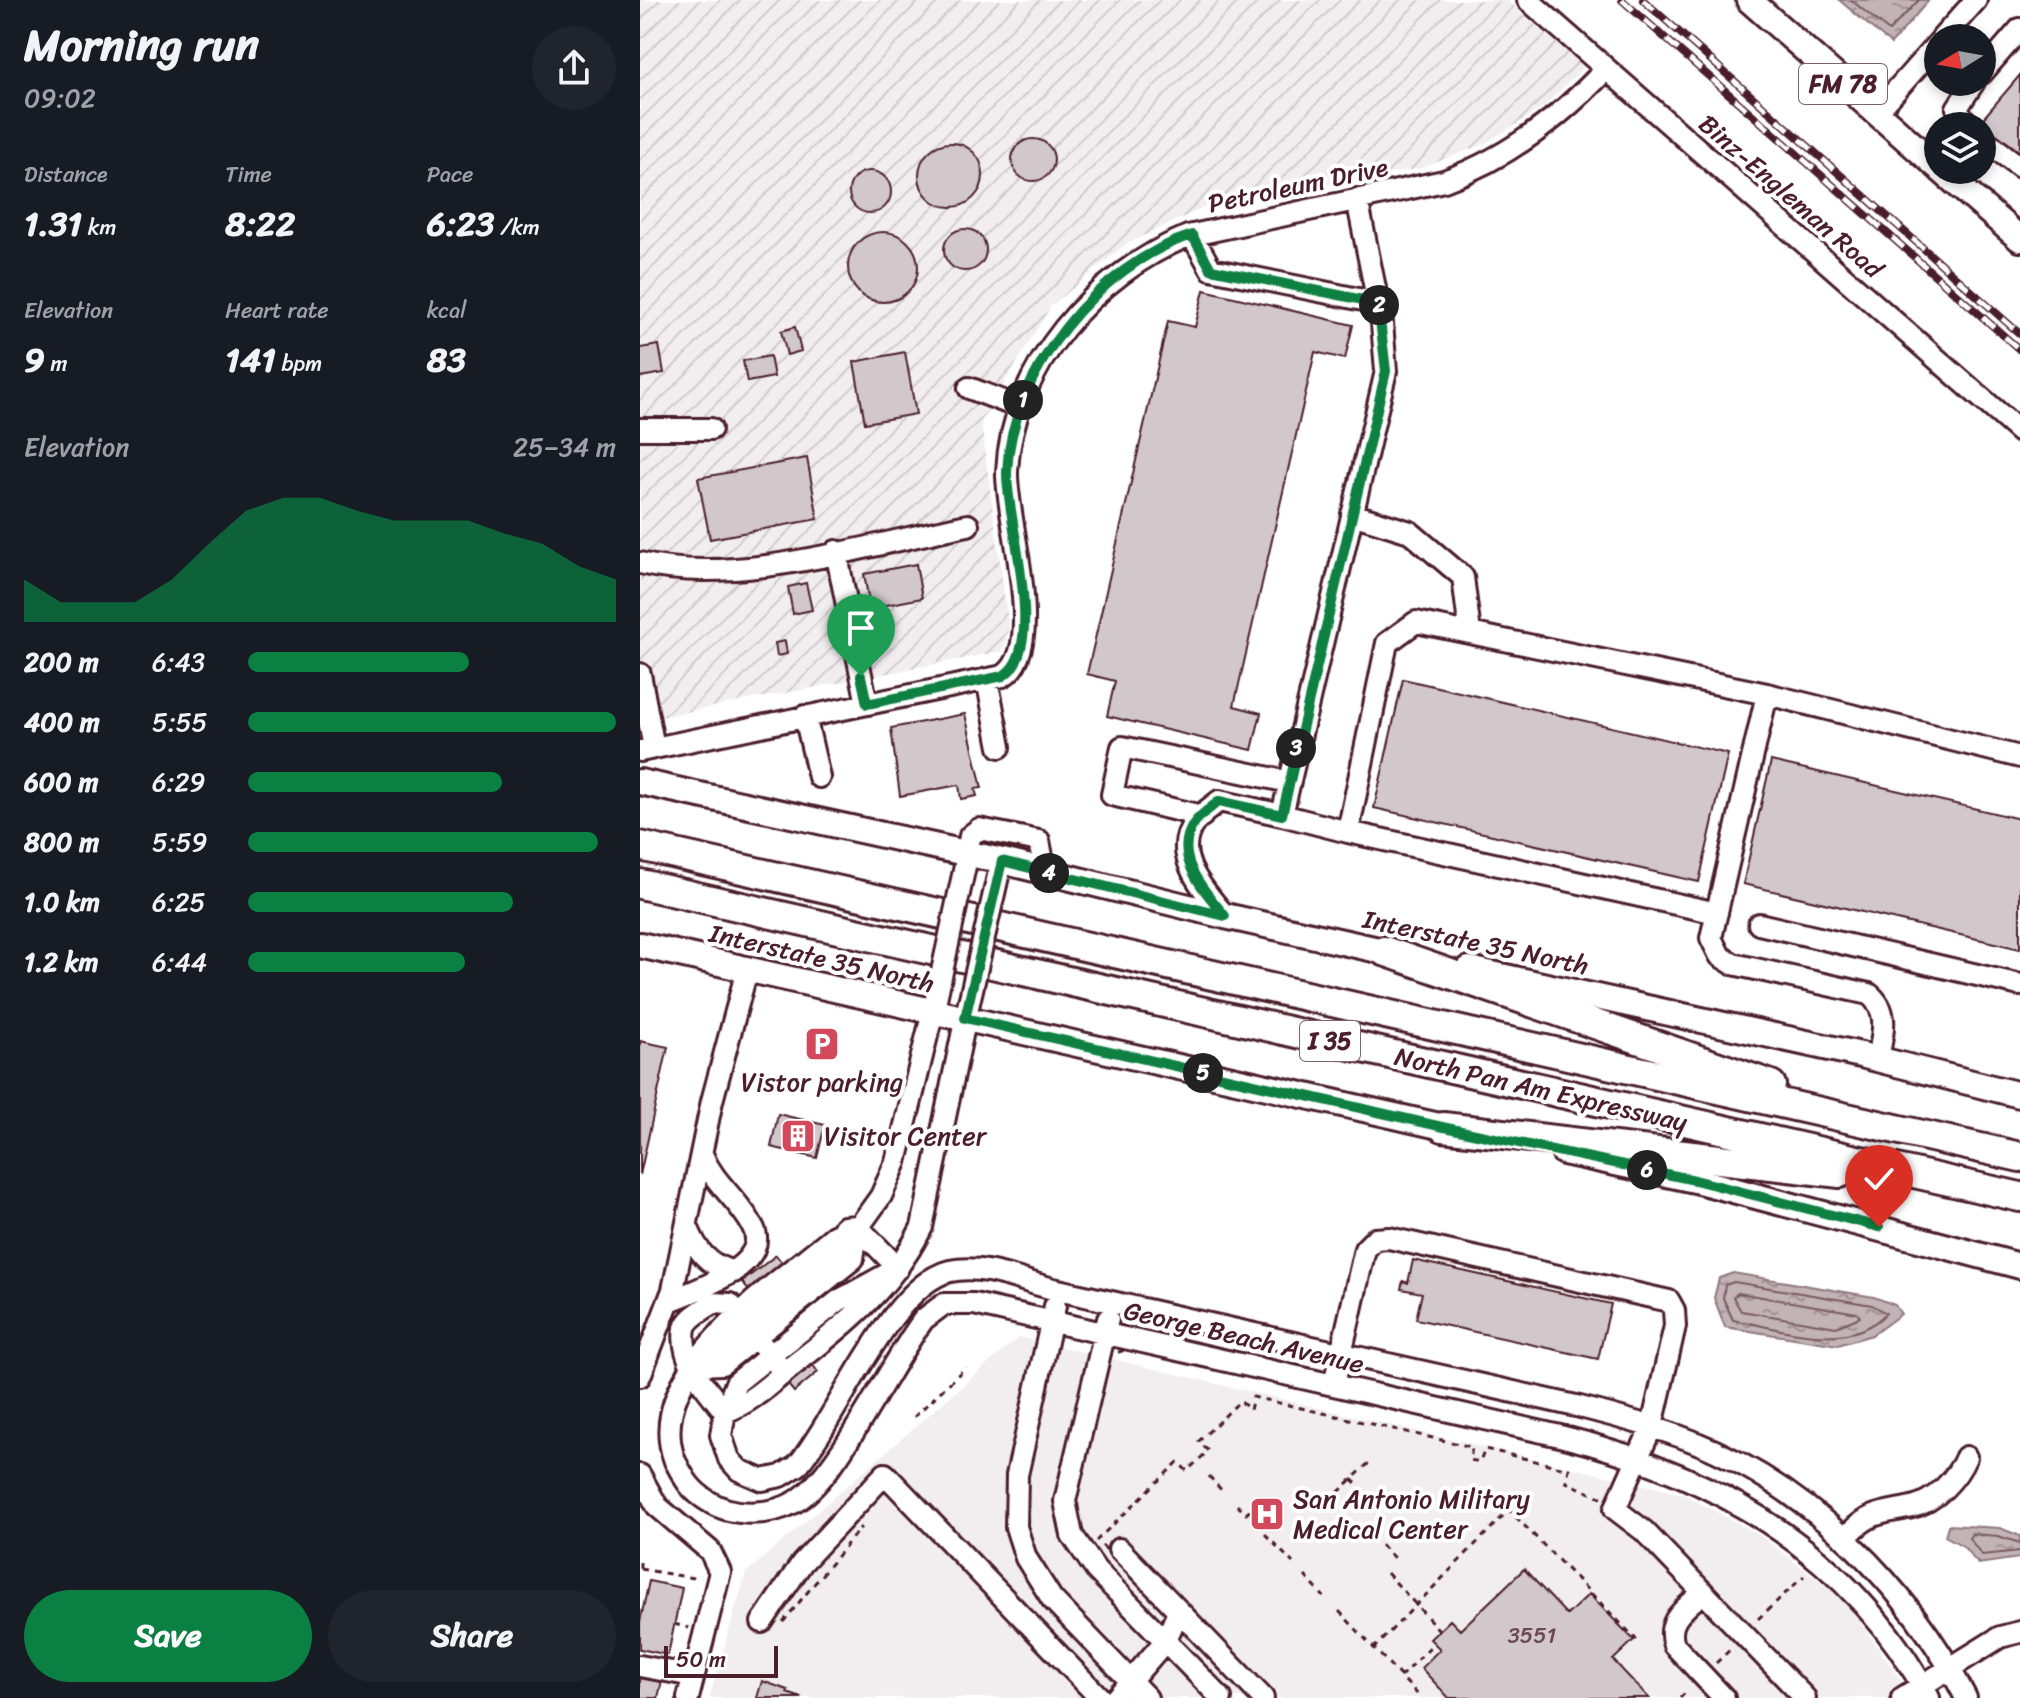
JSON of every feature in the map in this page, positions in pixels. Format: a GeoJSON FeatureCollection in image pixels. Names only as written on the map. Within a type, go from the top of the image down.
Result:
{"type":"FeatureCollection","features":[{"type":"Feature","properties":{"kind":"highway"},"geometry":{"type":"LineString","coordinates":[[640,834],[757,873]]}},
{"type":"Feature","properties":{"kind":"highway","name":"North Pan Am Expressway"},"geometry":{"type":"LineString","coordinates":[[640,846],[2020,1157]]}},
{"type":"Feature","properties":{"kind":"highway","name":"North Pan Am Expressway"},"geometry":{"type":"LineString","coordinates":[[640,884],[2020,1197]]}},
{"type":"Feature","properties":{"kind":"highway"},"geometry":{"type":"LineString","coordinates":[[1384,951],[1912,1133]]}},
{"type":"Feature","properties":{"kind":"highway"},"geometry":{"type":"LineString","coordinates":[[1443,1127],[1825,1171],[2020,1208]]}},
{"type":"Feature","properties":{"kind":"main road","name":"FM 78"},"geometry":{"type":"LineString","coordinates":[[1749,0],[1924,155]]}},
{"type":"Feature","properties":{"kind":"main road","name":"FM 78"},"geometry":{"type":"LineString","coordinates":[[1957,184],[2020,239]]}},
{"type":"Feature","properties":{"kind":"main road","name":"Interstate 35 North"},"geometry":{"type":"LineString","coordinates":[[640,782],[1000,868],[1045,872],[1225,916],[1878,1059],[2020,1095]]}},
{"type":"Feature","properties":{"kind":"main road","name":"Interstate 35 North"},"geometry":{"type":"LineString","coordinates":[[640,945],[747,970],[935,1005],[1443,1127],[1695,1180],[2020,1266]]}},
{"type":"Feature","properties":{"kind":"street","name":"Binz-Engleman Road"},"geometry":{"type":"LineString","coordinates":[[1528,0],[2020,432]]}},
{"type":"Feature","properties":{"kind":"street"},"geometry":{"type":"LineString","coordinates":[[1957,24],[1976,0]]}},
{"type":"Feature","properties":{"kind":"street"},"geometry":{"type":"LineString","coordinates":[[1996,54],[2020,29]]}},
{"type":"Feature","properties":{"kind":"street"},"geometry":{"type":"LineString","coordinates":[[1876,113],[1924,62]]}},
{"type":"Feature","properties":{"kind":"street","name":"Petroleum Drive"},"geometry":{"type":"LineString","coordinates":[[647,749],[987,679],[1014,669],[1022,649],[1024,606],[1007,472],[1021,408],[1036,372],[1080,310],[1131,267],[1162,247],[1192,235],[1444,181],[1496,159],[1566,109],[1606,69]]}},
{"type":"Feature","properties":{"kind":"street"},"geometry":{"type":"LineString","coordinates":[[1996,149],[2020,167]]}},
{"type":"Feature","properties":{"kind":"street"},"geometry":{"type":"LineString","coordinates":[[1282,815],[1386,371],[1378,303],[1357,199]]}},
{"type":"Feature","properties":{"kind":"street"},"geometry":{"type":"LineString","coordinates":[[1192,235],[1211,269],[1378,303]]}},
{"type":"Feature","properties":{"kind":"street"},"geometry":{"type":"LineString","coordinates":[[969,388],[1021,408]]}},
{"type":"Feature","properties":{"kind":"street"},"geometry":{"type":"LineString","coordinates":[[640,429],[711,429]]}},
{"type":"Feature","properties":{"kind":"street"},"geometry":{"type":"LineString","coordinates":[[1352,514],[1410,532],[1463,577],[1470,633]]}},
{"type":"Feature","properties":{"kind":"street"},"geometry":{"type":"LineString","coordinates":[[640,563],[667,567],[765,566],[968,525]]}},
{"type":"Feature","properties":{"kind":"street"},"geometry":{"type":"LineString","coordinates":[[836,551],[867,704]]}},
{"type":"Feature","properties":{"kind":"street"},"geometry":{"type":"LineString","coordinates":[[1348,832],[1387,643],[1416,622],[1767,694],[2020,757]]}},
{"type":"Feature","properties":{"kind":"street"},"geometry":{"type":"LineString","coordinates":[[640,674],[647,749]]}},
{"type":"Feature","properties":{"kind":"street"},"geometry":{"type":"LineString","coordinates":[[987,679],[1000,747]]}},
{"type":"Feature","properties":{"kind":"street"},"geometry":{"type":"LineString","coordinates":[[1767,694],[1711,938],[1720,956],[1733,964],[1869,994],[1880,1003],[1885,1021],[1878,1059]]}},
{"type":"Feature","properties":{"kind":"street"},"geometry":{"type":"LineString","coordinates":[[805,716],[819,777]]}},
{"type":"Feature","properties":{"kind":"street"},"geometry":{"type":"LineString","coordinates":[[1202,816],[1112,795],[1122,747],[1289,782]]}},
{"type":"Feature","properties":{"kind":"street"},"geometry":{"type":"LineString","coordinates":[[1225,916],[1191,873],[1187,847],[1194,823],[1219,801],[1717,913]]}},
{"type":"Feature","properties":{"kind":"street"},"geometry":{"type":"LineString","coordinates":[[690,1366],[722,1364],[743,1320],[834,1236],[857,1226],[881,1196],[896,1162],[935,1005],[970,836],[979,829],[1039,841],[1045,872]]}},
{"type":"Feature","properties":{"kind":"street"},"geometry":{"type":"LineString","coordinates":[[725,1412],[750,1402],[766,1389],[778,1364],[820,1345],[854,1318],[907,1257],[922,1227],[1007,835]]}},
{"type":"Feature","properties":{"kind":"street"},"geometry":{"type":"LineString","coordinates":[[1759,924],[2020,985]]}},
{"type":"Feature","properties":{"kind":"street"},"geometry":{"type":"LineString","coordinates":[[640,1376],[670,1301],[747,970]]}},
{"type":"Feature","properties":{"kind":"street"},"geometry":{"type":"LineString","coordinates":[[670,1301],[734,1272],[751,1257],[754,1227],[716,1182],[702,1154]]}},
{"type":"Feature","properties":{"kind":"street"},"geometry":{"type":"LineString","coordinates":[[687,1226],[701,1256],[718,1268],[734,1272]]}},
{"type":"Feature","properties":{"kind":"street"},"geometry":{"type":"LineString","coordinates":[[857,1226],[898,1268]]}},
{"type":"Feature","properties":{"kind":"street"},"geometry":{"type":"LineString","coordinates":[[690,1366],[704,1342],[853,1259],[857,1226]]}},
{"type":"Feature","properties":{"kind":"street"},"geometry":{"type":"LineString","coordinates":[[1334,1384],[1365,1249],[1375,1239],[1389,1238],[1669,1301],[1674,1310],[1675,1326],[1652,1426],[1615,1509],[1644,1531],[1805,1698]]}},
{"type":"Feature","properties":{"kind":"street"},"geometry":{"type":"LineString","coordinates":[[725,1412],[778,1364],[898,1268]]}},
{"type":"Feature","properties":{"kind":"street","name":"George Beach Avenue"},"geometry":{"type":"LineString","coordinates":[[725,1412],[721,1435],[729,1459],[739,1470],[762,1480],[781,1476],[797,1466],[809,1452],[904,1301],[929,1280],[951,1271],[975,1270],[1342,1354],[1652,1426],[1695,1442],[1750,1469],[1803,1505],[1855,1549],[1903,1601],[1950,1668],[1966,1698]]}},
{"type":"Feature","properties":{"kind":"street"},"geometry":{"type":"LineString","coordinates":[[1058,1290],[1017,1475],[1016,1527],[1037,1579],[1147,1698]]}},
{"type":"Feature","properties":{"kind":"street"},"geometry":{"type":"LineString","coordinates":[[1112,1302],[1065,1501],[1072,1535],[1088,1561],[1221,1698]]}},
{"type":"Feature","properties":{"kind":"street","name":"George Beach Avenue"},"geometry":{"type":"LineString","coordinates":[[690,1366],[676,1387],[667,1412],[670,1450],[676,1463],[689,1489],[720,1509],[760,1513],[796,1501],[830,1467],[908,1339],[924,1319],[944,1304],[974,1304],[1051,1319],[1573,1439],[1639,1458],[1718,1490],[1778,1529],[1843,1585],[1879,1622],[1926,1692]]}},
{"type":"Feature","properties":{"kind":"street"},"geometry":{"type":"LineString","coordinates":[[743,1320],[778,1364]]}},
{"type":"Feature","properties":{"kind":"street"},"geometry":{"type":"LineString","coordinates":[[766,1389],[785,1387],[816,1363],[820,1345]]}},
{"type":"Feature","properties":{"kind":"street"},"geometry":{"type":"LineString","coordinates":[[690,1366],[725,1412]]}},
{"type":"Feature","properties":{"kind":"street"},"geometry":{"type":"LineString","coordinates":[[1850,1533],[1865,1518],[1877,1512],[1914,1507],[1938,1493],[1960,1472],[1966,1457]]}},
{"type":"Feature","properties":{"kind":"street"},"geometry":{"type":"LineString","coordinates":[[768,1620],[802,1563],[885,1474],[1100,1698]]}},
{"type":"Feature","properties":{"kind":"street"},"geometry":{"type":"LineString","coordinates":[[640,1475],[657,1506],[710,1551],[720,1572],[688,1698]]}},
{"type":"Feature","properties":{"kind":"street"},"geometry":{"type":"LineString","coordinates":[[1119,1549],[1263,1698]]}},
{"type":"Feature","properties":{"kind":"street"},"geometry":{"type":"LineString","coordinates":[[1703,1592],[1673,1620],[1671,1635],[1674,1645],[1724,1698]]}},
{"type":"Feature","properties":{"kind":"street"},"geometry":{"type":"LineString","coordinates":[[1116,1698],[1129,1679],[1166,1640],[1178,1612]]}},
{"type":"Feature","properties":{"kind":"street"},"geometry":{"type":"LineString","coordinates":[[1902,1698],[1926,1692],[1950,1668],[2000,1637],[2020,1632]]}},
{"type":"Feature","properties":{"kind":"street"},"geometry":{"type":"LineString","coordinates":[[640,1666],[693,1676]]}},
{"type":"Feature","properties":{"kind":"path"},"geometry":{"type":"LineString","coordinates":[[1128,1349],[1241,1373],[1558,1445],[1616,1460],[1624,1473],[1614,1494],[1600,1497],[1566,1482],[1569,1469],[1485,1449],[1480,1462],[1470,1460],[1472,1447],[1253,1397],[1250,1410],[1240,1401],[1199,1441],[1208,1451],[1196,1463],[1187,1471],[1178,1462],[1097,1540],[1167,1613],[1159,1624],[1087,1546],[1076,1511],[1077,1487],[1106,1360],[1117,1350],[1128,1349]]}},
{"type":"Feature","properties":{"kind":"path"},"geometry":{"type":"LineString","coordinates":[[914,1417],[966,1367]]}},
{"type":"Feature","properties":{"kind":"path"},"geometry":{"type":"LineString","coordinates":[[1321,1509],[1372,1460]]}},
{"type":"Feature","properties":{"kind":"path"},"geometry":{"type":"LineString","coordinates":[[1209,1476],[1223,1492]]}},
{"type":"Feature","properties":{"kind":"path"},"geometry":{"type":"LineString","coordinates":[[1352,1479],[1370,1498]]}},
{"type":"Feature","properties":{"kind":"path"},"geometry":{"type":"LineString","coordinates":[[1237,1505],[1246,1514],[1253,1508]]}},
{"type":"Feature","properties":{"kind":"path"},"geometry":{"type":"LineString","coordinates":[[1373,1649],[1509,1510],[1637,1640]]}},
{"type":"Feature","properties":{"kind":"path"},"geometry":{"type":"LineString","coordinates":[[768,1620],[785,1623],[863,1526]]}},
{"type":"Feature","properties":{"kind":"path"},"geometry":{"type":"LineString","coordinates":[[1265,1534],[1293,1563]]}},
{"type":"Feature","properties":{"kind":"path"},"geometry":{"type":"LineString","coordinates":[[1381,1545],[1398,1562]]}},
{"type":"Feature","properties":{"kind":"path"},"geometry":{"type":"LineString","coordinates":[[640,1559],[640,1568],[708,1581]]}},
{"type":"Feature","properties":{"kind":"path"},"geometry":{"type":"LineString","coordinates":[[1387,1573],[1439,1630]]}},
{"type":"Feature","properties":{"kind":"path"},"geometry":{"type":"LineString","coordinates":[[1305,1576],[1324,1597]]}},
{"type":"Feature","properties":{"kind":"path"},"geometry":{"type":"LineString","coordinates":[[1758,1619],[1804,1576]]}},
{"type":"Feature","properties":{"kind":"path"},"geometry":{"type":"LineString","coordinates":[[1339,1611],[1421,1698]]}},
{"type":"Feature","properties":{"kind":"path"},"geometry":{"type":"LineString","coordinates":[[674,1624],[697,1629]]}},
{"type":"Feature","properties":{"kind":"path"},"geometry":{"type":"LineString","coordinates":[[1400,1677],[1434,1643]]}},
{"type":"Feature","properties":{"kind":"path"},"geometry":{"type":"LineString","coordinates":[[1708,1672],[1733,1647]]}},
{"type":"Feature","properties":{"kind":"path"},"geometry":{"type":"LineString","coordinates":[[1680,1698],[1687,1691]]}},
{"type":"Feature","properties":{"kind":"shaded area"},"geometry":{"type":"Polygon","coordinates":[[[640,0],[1507,0],[1584,67],[1542,108],[1486,143],[1422,168],[1205,207],[1126,244],[1051,306],[981,422],[1009,629],[1003,651],[640,721],[640,0]]]}},
{"type":"Feature","properties":{"kind":"shaded area","name":"San Antonio Military Medical Center"},"geometry":{"type":"Polygon","coordinates":[[[1019,1337],[1683,1494],[1758,1534],[1845,1600],[1913,1698],[709,1698],[746,1573],[1019,1337]]]}},
{"type":"Feature","properties":{"kind":"water"},"geometry":{"type":"Polygon","coordinates":[[[1839,0],[1929,0],[1891,44],[1839,0]]]}},
{"type":"Feature","properties":{"kind":"water"},"geometry":{"type":"Polygon","coordinates":[[[1733,1273],[1874,1297],[1895,1305],[1901,1314],[1872,1335],[1838,1345],[1725,1327],[1714,1298],[1719,1278],[1733,1273]]]}},
{"type":"Feature","properties":{"kind":"water"},"geometry":{"type":"Polygon","coordinates":[[[1948,1525],[2000,1528],[2020,1536],[2020,1558],[1978,1564],[1963,1546],[1945,1536],[1948,1525]]]}},
{"type":"Feature","properties":{"kind":"building"},"geometry":{"type":"Polygon","coordinates":[[[2020,75],[2020,157],[1996,136],[1996,112],[1989,112],[2020,75]]]}},
{"type":"Feature","properties":{"kind":"building"},"geometry":{"type":"Polygon","coordinates":[[[1033,139],[1048,145],[1054,160],[1048,175],[1033,181],[1018,175],[1012,160],[1018,145],[1033,139]]]}},
{"type":"Feature","properties":{"kind":"building"},"geometry":{"type":"Polygon","coordinates":[[[945,143],[957,143],[974,152],[981,163],[981,187],[974,198],[957,207],[945,207],[933,202],[924,193],[919,181],[919,169],[924,157],[933,148],[945,143]]]}},
{"type":"Feature","properties":{"kind":"building"},"geometry":{"type":"Polygon","coordinates":[[[870,171],[885,177],[891,192],[885,207],[870,213],[855,207],[849,192],[855,177],[870,171]]]}},
{"type":"Feature","properties":{"kind":"building"},"geometry":{"type":"Polygon","coordinates":[[[965,229],[980,235],[986,250],[980,265],[965,271],[950,265],[944,250],[950,235],[965,229]]]}},
{"type":"Feature","properties":{"kind":"building"},"geometry":{"type":"Polygon","coordinates":[[[883,232],[902,238],[912,248],[918,267],[912,286],[902,296],[883,302],[864,296],[854,286],[848,267],[854,248],[864,238],[883,232]]]}},
{"type":"Feature","properties":{"kind":"building"},"geometry":{"type":"Polygon","coordinates":[[[1204,290],[1353,325],[1345,359],[1315,352],[1234,706],[1261,713],[1252,750],[1107,716],[1115,681],[1087,674],[1168,321],[1195,327],[1204,290]]]}},
{"type":"Feature","properties":{"kind":"building"},"geometry":{"type":"Polygon","coordinates":[[[795,327],[801,351],[787,355],[781,331],[795,327]]]}},
{"type":"Feature","properties":{"kind":"building"},"geometry":{"type":"Polygon","coordinates":[[[659,345],[664,373],[640,377],[640,348],[659,345]]]}},
{"type":"Feature","properties":{"kind":"building"},"geometry":{"type":"Polygon","coordinates":[[[905,352],[916,414],[865,423],[854,362],[905,352]]]}},
{"type":"Feature","properties":{"kind":"building"},"geometry":{"type":"Polygon","coordinates":[[[770,356],[774,377],[747,382],[743,361],[770,356]]]}},
{"type":"Feature","properties":{"kind":"building"},"geometry":{"type":"Polygon","coordinates":[[[807,458],[818,519],[710,539],[698,478],[807,458]]]}},
{"type":"Feature","properties":{"kind":"building"},"geometry":{"type":"Polygon","coordinates":[[[916,564],[922,598],[870,608],[864,574],[916,564]]]}},
{"type":"Feature","properties":{"kind":"building"},"geometry":{"type":"Polygon","coordinates":[[[806,583],[812,610],[793,614],[788,587],[806,583]]]}},
{"type":"Feature","properties":{"kind":"building"},"geometry":{"type":"Polygon","coordinates":[[[785,641],[787,654],[777,656],[775,643],[785,641]]]}},
{"type":"Feature","properties":{"kind":"building"},"geometry":{"type":"Polygon","coordinates":[[[1403,679],[1728,754],[1699,882],[1374,808],[1403,679]]]}},
{"type":"Feature","properties":{"kind":"building"},"geometry":{"type":"Polygon","coordinates":[[[965,714],[982,788],[975,789],[977,796],[961,799],[959,785],[900,796],[891,728],[965,714]]]}},
{"type":"Feature","properties":{"kind":"building"},"geometry":{"type":"Polygon","coordinates":[[[1771,761],[2020,819],[2020,949],[1743,884],[1771,761]]]}},
{"type":"Feature","properties":{"kind":"building"},"geometry":{"type":"Polygon","coordinates":[[[640,1041],[668,1047],[640,1175],[640,1041]]]}},
{"type":"Feature","properties":{"kind":"building","name":"Visitor Center"},"geometry":{"type":"Polygon","coordinates":[[[778,1114],[825,1125],[817,1158],[771,1147],[778,1114]]]}},
{"type":"Feature","properties":{"kind":"building"},"geometry":{"type":"Polygon","coordinates":[[[776,1255],[815,1304],[781,1332],[742,1282],[776,1255]]]}},
{"type":"Feature","properties":{"kind":"building"},"geometry":{"type":"Polygon","coordinates":[[[1413,1260],[1611,1304],[1598,1359],[1416,1319],[1422,1293],[1401,1289],[1403,1281],[1408,1283],[1413,1260]]]}},
{"type":"Feature","properties":{"kind":"building"},"geometry":{"type":"Polygon","coordinates":[[[809,1360],[818,1372],[794,1392],[784,1380],[809,1360]]]}},
{"type":"Feature","properties":{"kind":"building","name":"San Antonio Military Medical Center"},"geometry":{"type":"Polygon","coordinates":[[[1524,1569],[1567,1615],[1589,1594],[1634,1640],[1613,1660],[1649,1698],[1449,1698],[1421,1668],[1440,1649],[1430,1639],[1450,1620],[1460,1630],[1524,1569]]]}},
{"type":"Feature","properties":{"kind":"building"},"geometry":{"type":"Polygon","coordinates":[[[649,1581],[682,1588],[668,1655],[640,1649],[640,1622],[649,1581]]]}},
{"type":"Feature","properties":{"kind":"building"},"geometry":{"type":"Polygon","coordinates":[[[640,1676],[662,1681],[658,1698],[640,1698],[640,1676]]]}},
{"type":"Feature","properties":{"kind":"building"},"geometry":{"type":"Polygon","coordinates":[[[762,1681],[788,1690],[787,1693],[802,1698],[757,1698],[762,1681]]]}},
{"type":"Feature","properties":{"kind":"railway"},"geometry":{"type":"LineString","coordinates":[[1622,0],[2020,350]]}},
{"type":"Feature","properties":{"kind":"railway"},"geometry":{"type":"LineString","coordinates":[[1643,0],[2020,334]]}},
{"type":"Feature","properties":{"kind":"place","name":"Vistor parking"},"geometry":{"type":"Point","coordinates":[822,1044]}},
{"type":"Feature","properties":{"kind":"place","name":"Visitor Center"},"geometry":{"type":"Point","coordinates":[798,1136]}},
{"type":"Feature","properties":{"kind":"place","name":"San Antonio Military Medical Center"},"geometry":{"type":"Point","coordinates":[1267,1514]}},
{"type":"Feature","properties":{"kind":"route"},"geometry":{"type":"LineString","coordinates":[[861,676],[867,704],[1003,676],[1014,669],[1022,649],[1024,606],[1007,472],[1017,419],[1036,372],[1072,318],[1131,267],[1162,247],[1192,235],[1202,259],[1211,269],[1378,303],[1386,371],[1282,815],[1219,801],[1194,823],[1187,847],[1191,873],[1225,916],[1002,861],[965,1018],[1443,1127],[1695,1180],[1879,1227]]}}]}
